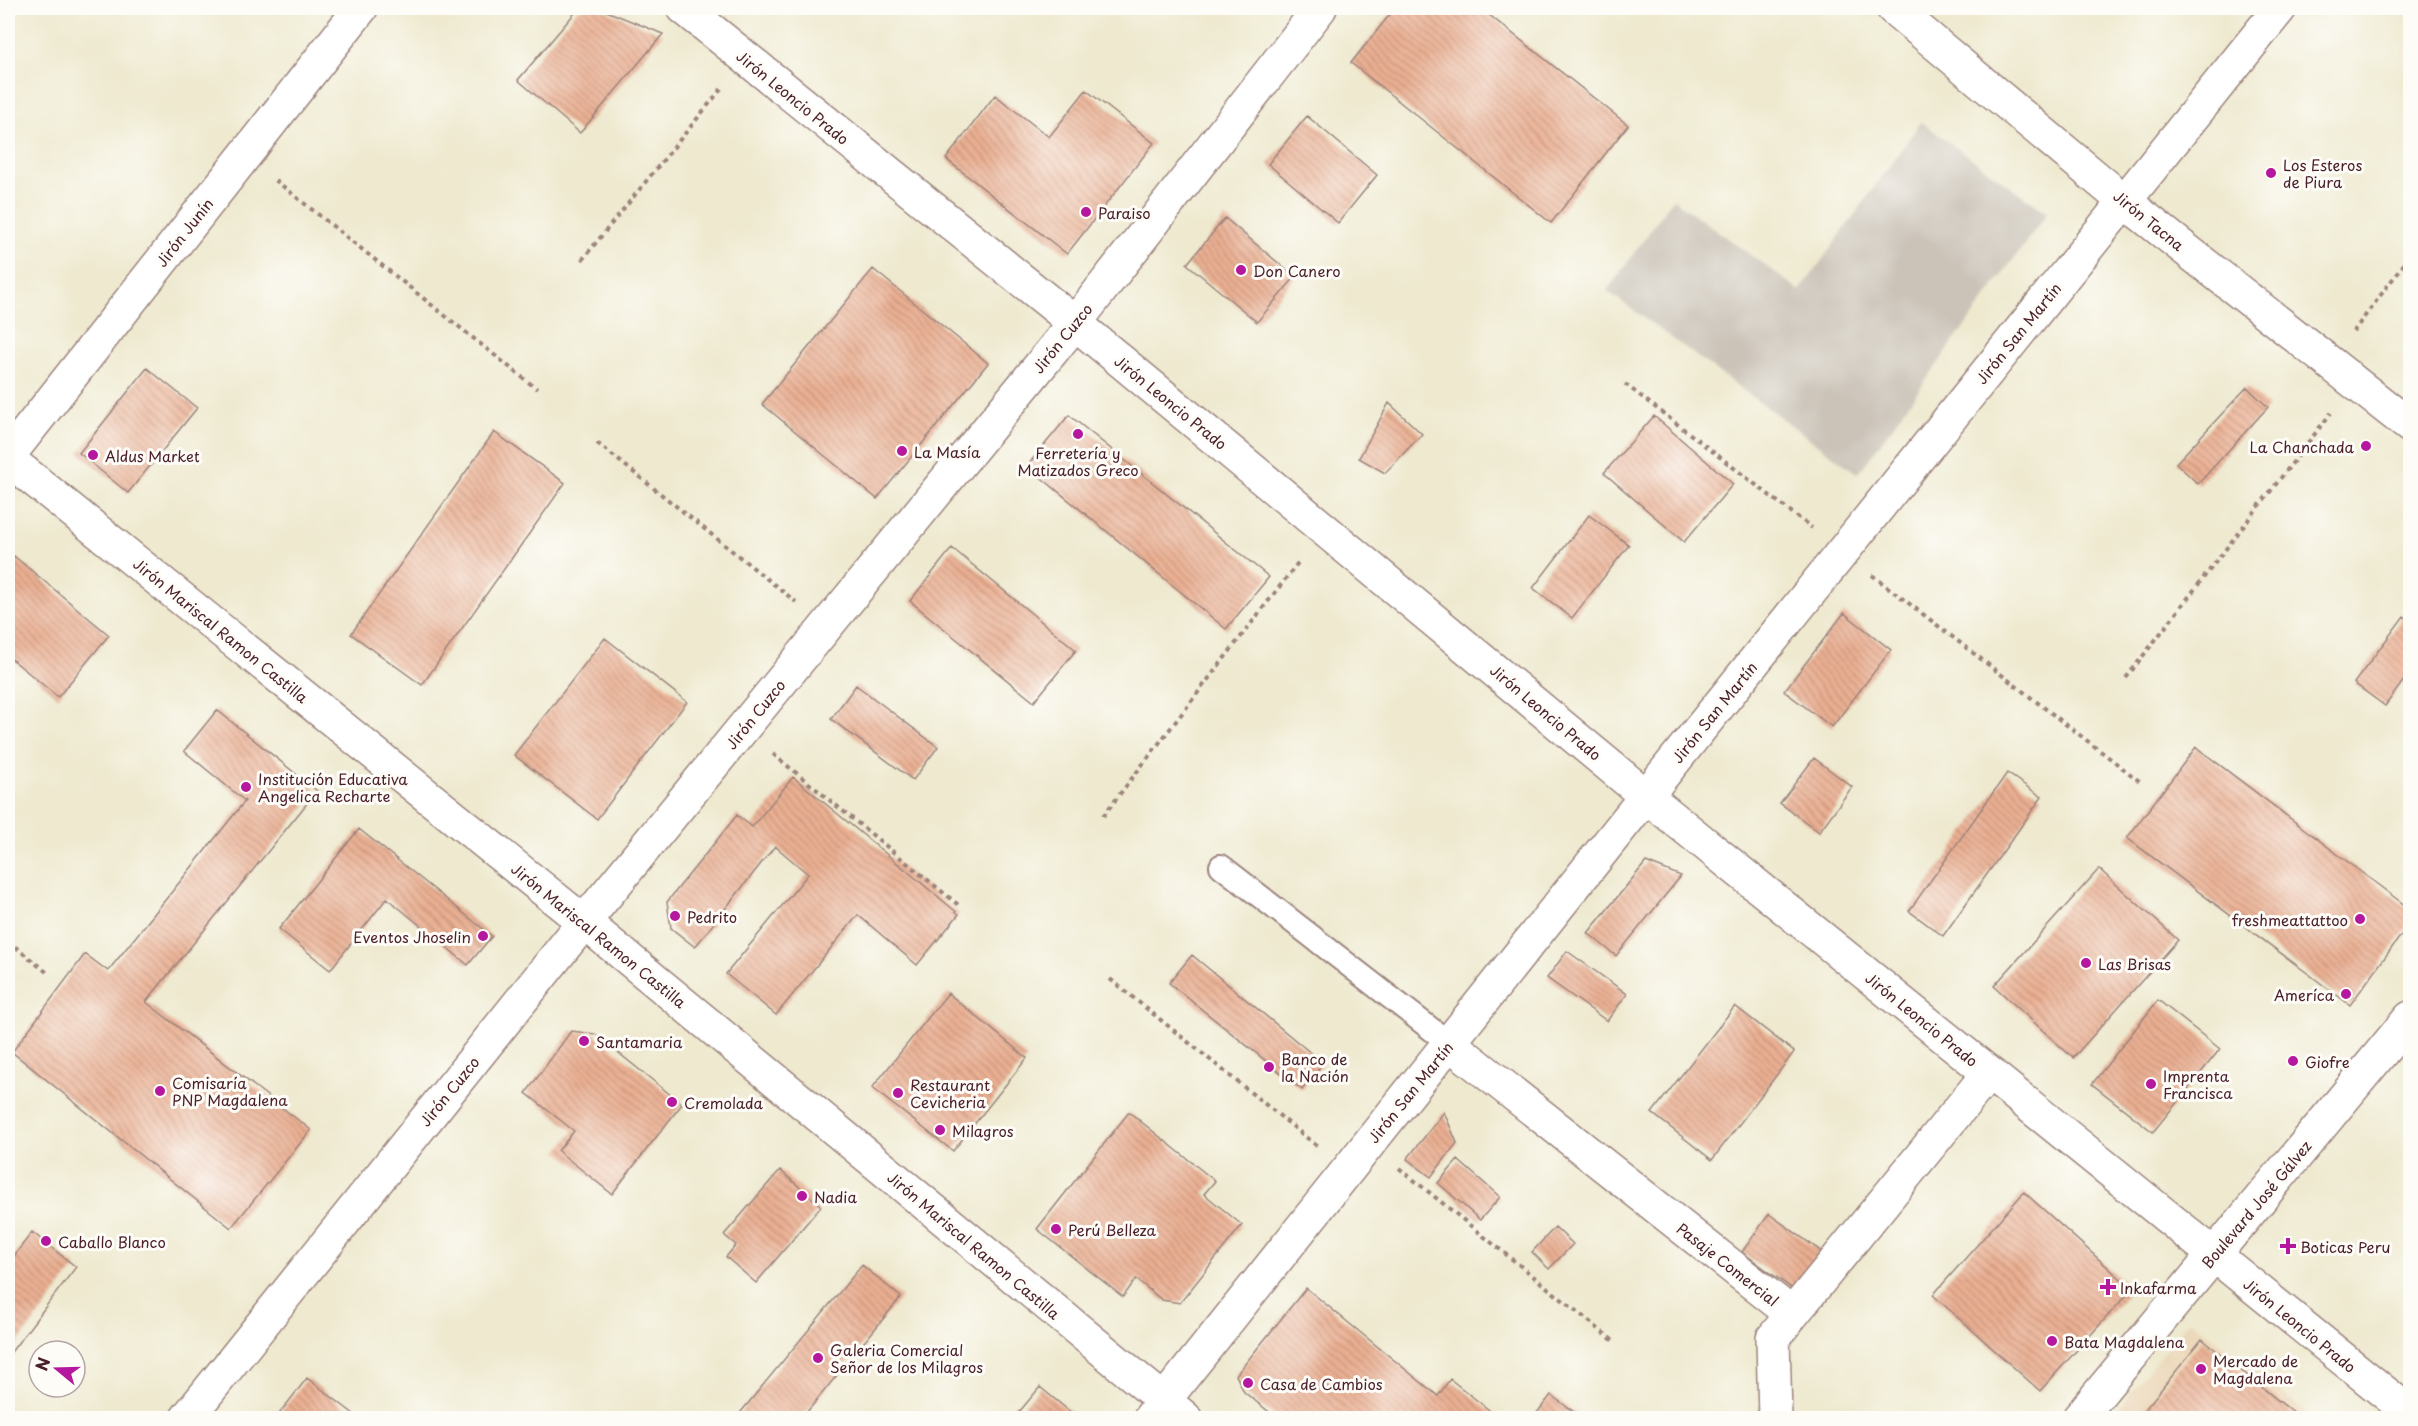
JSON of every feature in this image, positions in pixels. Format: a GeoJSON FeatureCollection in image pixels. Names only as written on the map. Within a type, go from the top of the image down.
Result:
{"type":"FeatureCollection","features":[{"type":"Feature","properties":{"kind":"street","name":"Jirón Junín"},"geometry":{"type":"LineString","coordinates":[[8,458],[361,8]]}},
{"type":"Feature","properties":{"kind":"street","name":"Jirón Leoncio Prado"},"geometry":{"type":"LineString","coordinates":[[684,8],[1075,323],[1646,796],[2410,1413]]}},
{"type":"Feature","properties":{"kind":"street","name":"Jirón Cuzco"},"geometry":{"type":"LineString","coordinates":[[188,1419],[584,922],[1075,323],[1320,8]]}},
{"type":"Feature","properties":{"kind":"street","name":"Jirón Tacna"},"geometry":{"type":"LineString","coordinates":[[1893,8],[2124,201],[2410,426]]}},
{"type":"Feature","properties":{"kind":"street","name":"Jirón San Martín"},"geometry":{"type":"LineString","coordinates":[[1166,1413],[1358,1157],[2280,8]]}},
{"type":"Feature","properties":{"kind":"street","name":"Jirón Mariscal Ramon Castilla"},"geometry":{"type":"LineString","coordinates":[[8,458],[584,922],[1166,1413]]}},
{"type":"Feature","properties":{"kind":"street","name":"Boulevard José Gálvez"},"geometry":{"type":"LineString","coordinates":[[2079,1419],[2410,1018]]}},
{"type":"Feature","properties":{"kind":"street","name":"Pasaje Comercial"},"geometry":{"type":"LineString","coordinates":[[1449,1043],[1792,1314],[1988,1074]]}},
{"type":"Feature","properties":{"kind":"street"},"geometry":{"type":"LineString","coordinates":[[1775,1419],[1773,1338],[1792,1314]]}},
{"type":"Feature","properties":{"kind":"lane"},"geometry":{"type":"LineString","coordinates":[[1221,866],[1449,1043]]}},
{"type":"Feature","properties":{"kind":"path"},"geometry":{"type":"LineString","coordinates":[[582,260],[746,59]]}},
{"type":"Feature","properties":{"kind":"path"},"geometry":{"type":"LineString","coordinates":[[244,155],[537,389]]}},
{"type":"Feature","properties":{"kind":"path"},"geometry":{"type":"LineString","coordinates":[[2126,678],[2343,373],[2410,256]]}},
{"type":"Feature","properties":{"kind":"path"},"geometry":{"type":"LineString","coordinates":[[1625,384],[2142,783]]}},
{"type":"Feature","properties":{"kind":"path"},"geometry":{"type":"LineString","coordinates":[[597,443],[826,627]]}},
{"type":"Feature","properties":{"kind":"path"},"geometry":{"type":"LineString","coordinates":[[1103,816],[1326,529]]}},
{"type":"Feature","properties":{"kind":"path"},"geometry":{"type":"LineString","coordinates":[[742,729],[961,907]]}},
{"type":"Feature","properties":{"kind":"path"},"geometry":{"type":"LineString","coordinates":[[8,941],[49,974]]}},
{"type":"Feature","properties":{"kind":"path"},"geometry":{"type":"LineString","coordinates":[[1110,979],[1315,1145],[1395,1166],[1616,1343]]}},
{"type":"Feature","properties":{"kind":"shaded area"},"geometry":{"type":"Polygon","coordinates":[[[1921,122],[2047,213],[1858,474],[1607,291],[1673,199],[1800,291],[1921,122]]]}},
{"type":"Feature","properties":{"kind":"shaded area","name":"Mercado de Magdalena"},"geometry":{"type":"Polygon","coordinates":[[[2190,1319],[2313,1418],[2110,1418],[2190,1319]]]}},
{"type":"Feature","properties":{"kind":"building"},"geometry":{"type":"Polygon","coordinates":[[[579,8],[599,8],[663,34],[580,133],[518,80],[579,8]]]}},
{"type":"Feature","properties":{"kind":"building"},"geometry":{"type":"Polygon","coordinates":[[[1395,8],[1493,8],[1488,14],[1628,125],[1551,223],[1351,63],[1395,8]]]}},
{"type":"Feature","properties":{"kind":"building"},"geometry":{"type":"Polygon","coordinates":[[[1086,90],[1154,143],[1067,254],[946,159],[995,95],[1049,137],[1086,90]]]}},
{"type":"Feature","properties":{"kind":"building"},"geometry":{"type":"Polygon","coordinates":[[[1307,116],[1377,175],[1338,223],[1268,164],[1307,116]]]}},
{"type":"Feature","properties":{"kind":"building","name":"Don Canero"},"geometry":{"type":"Polygon","coordinates":[[[1225,218],[1295,277],[1257,322],[1187,264],[1225,218]]]}},
{"type":"Feature","properties":{"kind":"building"},"geometry":{"type":"Polygon","coordinates":[[[873,269],[988,363],[877,499],[762,404],[873,269]]]}},
{"type":"Feature","properties":{"kind":"building"},"geometry":{"type":"Polygon","coordinates":[[[147,368],[197,408],[128,493],[79,453],[147,368]]]}},
{"type":"Feature","properties":{"kind":"building"},"geometry":{"type":"Polygon","coordinates":[[[2247,387],[2268,407],[2198,484],[2176,463],[2247,387]]]}},
{"type":"Feature","properties":{"kind":"building"},"geometry":{"type":"Polygon","coordinates":[[[1389,403],[1422,434],[1385,473],[1359,458],[1389,403]]]}},
{"type":"Feature","properties":{"kind":"building"},"geometry":{"type":"Polygon","coordinates":[[[1069,415],[1269,577],[1226,629],[1027,466],[1069,415]]]}},
{"type":"Feature","properties":{"kind":"building"},"geometry":{"type":"Polygon","coordinates":[[[1654,416],[1733,484],[1684,542],[1604,473],[1654,416]]]}},
{"type":"Feature","properties":{"kind":"building"},"geometry":{"type":"Polygon","coordinates":[[[494,432],[565,483],[422,685],[351,634],[494,432]]]}},
{"type":"Feature","properties":{"kind":"building"},"geometry":{"type":"Polygon","coordinates":[[[1589,515],[1629,545],[1572,618],[1533,588],[1589,515]]]}},
{"type":"Feature","properties":{"kind":"building"},"geometry":{"type":"Polygon","coordinates":[[[952,548],[1076,650],[1034,702],[910,601],[952,548]]]}},
{"type":"Feature","properties":{"kind":"building"},"geometry":{"type":"Polygon","coordinates":[[[14,556],[109,635],[58,697],[8,656],[8,563],[14,556]]]}},
{"type":"Feature","properties":{"kind":"building"},"geometry":{"type":"Polygon","coordinates":[[[1844,613],[1891,650],[1832,727],[1784,691],[1844,613]]]}},
{"type":"Feature","properties":{"kind":"building"},"geometry":{"type":"Polygon","coordinates":[[[2404,616],[2410,621],[2410,672],[2385,706],[2354,683],[2404,616]]]}},
{"type":"Feature","properties":{"kind":"building"},"geometry":{"type":"Polygon","coordinates":[[[605,638],[687,702],[597,819],[514,755],[605,638]]]}},
{"type":"Feature","properties":{"kind":"building"},"geometry":{"type":"Polygon","coordinates":[[[856,685],[938,747],[913,780],[831,719],[856,685]]]}},
{"type":"Feature","properties":{"kind":"building","name":"Comisaría PNP Magdalena"},"geometry":{"type":"Polygon","coordinates":[[[217,710],[317,791],[146,1002],[311,1130],[231,1228],[12,1052],[85,954],[108,971],[245,801],[184,751],[217,710]]]}},
{"type":"Feature","properties":{"kind":"building"},"geometry":{"type":"Polygon","coordinates":[[[2196,747],[2410,909],[2410,923],[2350,1005],[2127,838],[2196,747]]]}},
{"type":"Feature","properties":{"kind":"building"},"geometry":{"type":"Polygon","coordinates":[[[1814,758],[1852,787],[1819,832],[1780,803],[1814,758]]]}},
{"type":"Feature","properties":{"kind":"building"},"geometry":{"type":"Polygon","coordinates":[[[2007,773],[2042,797],[1943,936],[1909,911],[2007,773]]]}},
{"type":"Feature","properties":{"kind":"building"},"geometry":{"type":"Polygon","coordinates":[[[793,777],[959,914],[917,965],[858,915],[776,1015],[726,974],[808,874],[775,846],[695,947],[671,928],[667,902],[737,815],[752,827],[793,777]]]}},
{"type":"Feature","properties":{"kind":"building"},"geometry":{"type":"Polygon","coordinates":[[[359,829],[492,936],[468,965],[387,898],[330,970],[279,929],[359,829]]]}},
{"type":"Feature","properties":{"kind":"building"},"geometry":{"type":"Polygon","coordinates":[[[1646,862],[1681,876],[1616,956],[1588,933],[1646,862]]]}},
{"type":"Feature","properties":{"kind":"building","name":"Las Brisas"},"geometry":{"type":"Polygon","coordinates":[[[2099,869],[2178,940],[2073,1058],[1994,986],[2099,869]]]}},
{"type":"Feature","properties":{"kind":"building"},"geometry":{"type":"Polygon","coordinates":[[[1567,951],[1627,994],[1607,1021],[1547,978],[1567,951]]]}},
{"type":"Feature","properties":{"kind":"building"},"geometry":{"type":"Polygon","coordinates":[[[1192,955],[1323,1063],[1302,1090],[1169,983],[1192,955]]]}},
{"type":"Feature","properties":{"kind":"building"},"geometry":{"type":"Polygon","coordinates":[[[948,993],[1027,1058],[953,1151],[872,1088],[948,993]]]}},
{"type":"Feature","properties":{"kind":"building"},"geometry":{"type":"Polygon","coordinates":[[[2158,1000],[2220,1049],[2153,1132],[2092,1084],[2158,1000]]]}},
{"type":"Feature","properties":{"kind":"building"},"geometry":{"type":"Polygon","coordinates":[[[1735,1006],[1794,1052],[1712,1160],[1652,1113],[1735,1006]]]}},
{"type":"Feature","properties":{"kind":"building"},"geometry":{"type":"Polygon","coordinates":[[[571,1031],[595,1034],[682,1104],[612,1194],[558,1151],[574,1131],[526,1093],[571,1031]]]}},
{"type":"Feature","properties":{"kind":"building"},"geometry":{"type":"Polygon","coordinates":[[[1129,1112],[1215,1181],[1204,1194],[1242,1225],[1180,1303],[1162,1300],[1136,1279],[1123,1297],[1037,1229],[1129,1112]]]}},
{"type":"Feature","properties":{"kind":"building"},"geometry":{"type":"Polygon","coordinates":[[[1444,1112],[1457,1143],[1431,1177],[1407,1159],[1444,1112]]]}},
{"type":"Feature","properties":{"kind":"building"},"geometry":{"type":"Polygon","coordinates":[[[1458,1160],[1500,1197],[1480,1220],[1438,1183],[1458,1160]]]}},
{"type":"Feature","properties":{"kind":"building"},"geometry":{"type":"Polygon","coordinates":[[[780,1170],[821,1206],[756,1283],[726,1257],[736,1245],[724,1235],[780,1170]]]}},
{"type":"Feature","properties":{"kind":"building"},"geometry":{"type":"Polygon","coordinates":[[[2024,1192],[2132,1289],[2040,1391],[1933,1295],[2024,1192]]]}},
{"type":"Feature","properties":{"kind":"building"},"geometry":{"type":"Polygon","coordinates":[[[1769,1214],[1826,1255],[1798,1293],[1742,1252],[1769,1214]]]}},
{"type":"Feature","properties":{"kind":"building"},"geometry":{"type":"Polygon","coordinates":[[[1555,1227],[1573,1244],[1549,1269],[1532,1252],[1555,1227]]]}},
{"type":"Feature","properties":{"kind":"building"},"geometry":{"type":"Polygon","coordinates":[[[32,1232],[76,1267],[8,1356],[8,1264],[32,1232]]]}},
{"type":"Feature","properties":{"kind":"building","name":"Galeria Comercial Señor de los Milagros"},"geometry":{"type":"Polygon","coordinates":[[[862,1265],[901,1297],[802,1418],[736,1418],[862,1265]]]}},
{"type":"Feature","properties":{"kind":"building"},"geometry":{"type":"Polygon","coordinates":[[[1306,1288],[1438,1396],[1450,1379],[1499,1418],[1277,1418],[1244,1392],[1236,1375],[1306,1288]]]}},
{"type":"Feature","properties":{"kind":"building","name":"Mercado de Magdalena"},"geometry":{"type":"Polygon","coordinates":[[[2202,1339],[2300,1418],[2138,1418],[2202,1339]]]}},
{"type":"Feature","properties":{"kind":"building"},"geometry":{"type":"Polygon","coordinates":[[[307,1378],[359,1418],[276,1418],[307,1378]]]}},
{"type":"Feature","properties":{"kind":"building"},"geometry":{"type":"Polygon","coordinates":[[[1040,1387],[1074,1415],[1075,1418],[1014,1418],[1040,1387]]]}},
{"type":"Feature","properties":{"kind":"building"},"geometry":{"type":"Polygon","coordinates":[[[1551,1395],[1582,1418],[1533,1418],[1551,1395]]]}},
{"type":"Feature","properties":{"kind":"place","name":"Los Esteros de Piura"},"geometry":{"type":"Point","coordinates":[2271,173]}},
{"type":"Feature","properties":{"kind":"place","name":"Paraiso"},"geometry":{"type":"Point","coordinates":[1086,212]}},
{"type":"Feature","properties":{"kind":"place","name":"Don Canero"},"geometry":{"type":"Point","coordinates":[1241,270]}},
{"type":"Feature","properties":{"kind":"place","name":"Ferretería y Matizados Greco"},"geometry":{"type":"Point","coordinates":[1078,434]}},
{"type":"Feature","properties":{"kind":"place","name":"La Chanchada"},"geometry":{"type":"Point","coordinates":[2366,446]}},
{"type":"Feature","properties":{"kind":"place","name":"La Masía"},"geometry":{"type":"Point","coordinates":[902,451]}},
{"type":"Feature","properties":{"kind":"place","name":"Aldus Market"},"geometry":{"type":"Point","coordinates":[93,455]}},
{"type":"Feature","properties":{"kind":"place","name":"Institución Educativa Angelica Recharte"},"geometry":{"type":"Point","coordinates":[246,787]}},
{"type":"Feature","properties":{"kind":"place","name":"Pedrito"},"geometry":{"type":"Point","coordinates":[675,916]}},
{"type":"Feature","properties":{"kind":"place","name":"freshmeattattoo"},"geometry":{"type":"Point","coordinates":[2360,919]}},
{"type":"Feature","properties":{"kind":"place","name":"Eventos Jhoselin"},"geometry":{"type":"Point","coordinates":[483,936]}},
{"type":"Feature","properties":{"kind":"place","name":"Las Brisas"},"geometry":{"type":"Point","coordinates":[2086,963]}},
{"type":"Feature","properties":{"kind":"place","name":"Ameríca"},"geometry":{"type":"Point","coordinates":[2346,994]}},
{"type":"Feature","properties":{"kind":"place","name":"Santamaria"},"geometry":{"type":"Point","coordinates":[584,1041]}},
{"type":"Feature","properties":{"kind":"place","name":"Giofre"},"geometry":{"type":"Point","coordinates":[2293,1061]}},
{"type":"Feature","properties":{"kind":"place","name":"Banco de la Nación"},"geometry":{"type":"Point","coordinates":[1269,1067]}},
{"type":"Feature","properties":{"kind":"place","name":"Imprenta Francisca"},"geometry":{"type":"Point","coordinates":[2151,1084]}},
{"type":"Feature","properties":{"kind":"place","name":"Comisaría PNP Magdalena"},"geometry":{"type":"Point","coordinates":[160,1091]}},
{"type":"Feature","properties":{"kind":"place","name":"Restaurant Cevicheria"},"geometry":{"type":"Point","coordinates":[898,1093]}},
{"type":"Feature","properties":{"kind":"place","name":"Cremolada"},"geometry":{"type":"Point","coordinates":[672,1102]}},
{"type":"Feature","properties":{"kind":"place","name":"Milagros"},"geometry":{"type":"Point","coordinates":[940,1130]}},
{"type":"Feature","properties":{"kind":"place","name":"Nadia"},"geometry":{"type":"Point","coordinates":[802,1196]}},
{"type":"Feature","properties":{"kind":"place","name":"Perú Belleza"},"geometry":{"type":"Point","coordinates":[1056,1229]}},
{"type":"Feature","properties":{"kind":"place","name":"Caballo Blanco"},"geometry":{"type":"Point","coordinates":[46,1241]}},
{"type":"Feature","properties":{"kind":"place","name":"Boticas Peru"},"geometry":{"type":"Point","coordinates":[2288,1246]}},
{"type":"Feature","properties":{"kind":"place","name":"Inkafarma"},"geometry":{"type":"Point","coordinates":[2108,1287]}},
{"type":"Feature","properties":{"kind":"place","name":"Bata Magdalena"},"geometry":{"type":"Point","coordinates":[2052,1341]}},
{"type":"Feature","properties":{"kind":"place","name":"Galeria Comercial Señor de los Milagros"},"geometry":{"type":"Point","coordinates":[818,1358]}},
{"type":"Feature","properties":{"kind":"place","name":"Mercado de Magdalena"},"geometry":{"type":"Point","coordinates":[2201,1369]}},
{"type":"Feature","properties":{"kind":"place","name":"Casa de Cambios"},"geometry":{"type":"Point","coordinates":[1248,1383]}}]}
